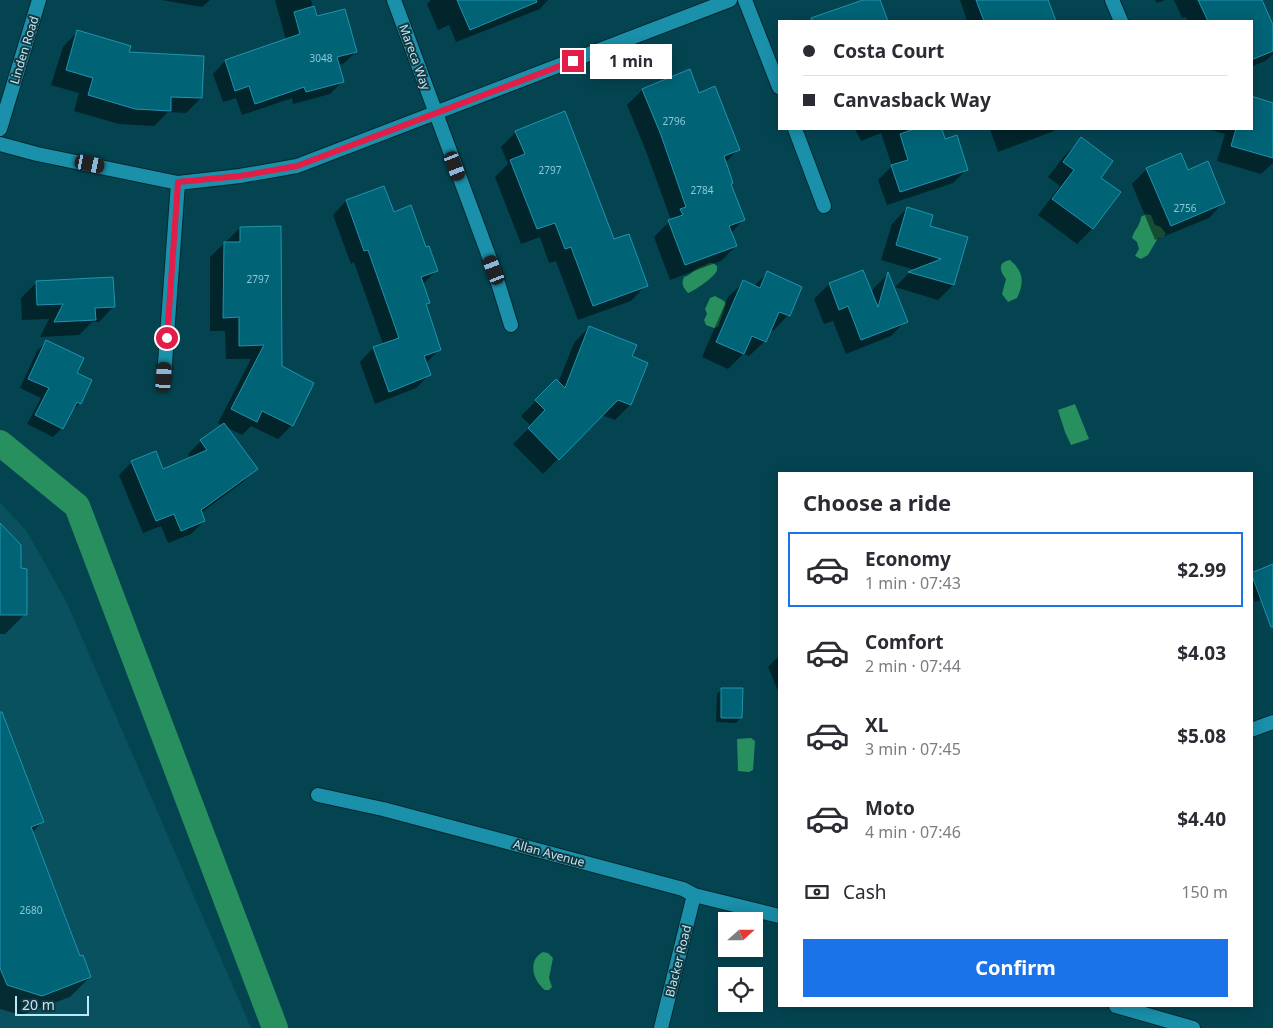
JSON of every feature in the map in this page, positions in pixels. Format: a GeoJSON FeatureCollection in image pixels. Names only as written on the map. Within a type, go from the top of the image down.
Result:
{"type":"FeatureCollection","features":[{"type":"Feature","properties":{"kind":"street","name":"Linden Road"},"geometry":{"type":"LineString","coordinates":[[0,129],[39,0]]}},
{"type":"Feature","properties":{"kind":"street","name":"Mareca Way"},"geometry":{"type":"LineString","coordinates":[[394,0],[494,270],[511,325]]}},
{"type":"Feature","properties":{"kind":"street"},"geometry":{"type":"LineString","coordinates":[[0,144],[37,154],[178,182],[240,176],[297,166],[730,0]]}},
{"type":"Feature","properties":{"kind":"street"},"geometry":{"type":"LineString","coordinates":[[745,0],[778,84]]}},
{"type":"Feature","properties":{"kind":"street"},"geometry":{"type":"LineString","coordinates":[[1112,0],[1121,20]]}},
{"type":"Feature","properties":{"kind":"street"},"geometry":{"type":"LineString","coordinates":[[795,130],[824,206]]}},
{"type":"Feature","properties":{"kind":"street"},"geometry":{"type":"LineString","coordinates":[[164,377],[178,182]]}},
{"type":"Feature","properties":{"kind":"street"},"geometry":{"type":"LineString","coordinates":[[1253,729],[1273,722]]}},
{"type":"Feature","properties":{"kind":"street","name":"Allan Avenue"},"geometry":{"type":"LineString","coordinates":[[318,795],[383,809],[683,889],[694,895],[778,916]]}},
{"type":"Feature","properties":{"kind":"street","name":"Blacker Road"},"geometry":{"type":"LineString","coordinates":[[661,1028],[694,895]]}},
{"type":"Feature","properties":{"kind":"street"},"geometry":{"type":"LineString","coordinates":[[1120,1007],[1193,1028]]}},
{"type":"Feature","properties":{"kind":"shaded area"},"geometry":{"type":"Polygon","coordinates":[[[1146,214],[1151,215],[1155,225],[1161,227],[1166,234],[1158,238],[1148,255],[1141,259],[1135,256],[1139,249],[1137,242],[1132,238],[1141,217],[1146,214]]]}},
{"type":"Feature","properties":{"kind":"shaded area"},"geometry":{"type":"Polygon","coordinates":[[[1010,260],[1018,268],[1022,282],[1017,298],[1008,302],[1002,294],[1006,279],[1001,267],[1003,263],[1010,260]]]}},
{"type":"Feature","properties":{"kind":"shaded area"},"geometry":{"type":"Polygon","coordinates":[[[709,263],[717,266],[716,273],[688,293],[683,285],[684,277],[709,263]]]}},
{"type":"Feature","properties":{"kind":"shaded area"},"geometry":{"type":"Polygon","coordinates":[[[715,296],[726,304],[718,327],[714,328],[706,325],[704,320],[707,314],[705,309],[710,298],[715,296]]]}},
{"type":"Feature","properties":{"kind":"shaded area"},"geometry":{"type":"Polygon","coordinates":[[[1075,404],[1089,439],[1071,445],[1058,410],[1075,404]]]}},
{"type":"Feature","properties":{"kind":"shaded area"},"geometry":{"type":"Polygon","coordinates":[[[0,503],[26,530],[66,601],[251,1028],[0,1028],[0,503]]]}},
{"type":"Feature","properties":{"kind":"shaded area"},"geometry":{"type":"Polygon","coordinates":[[[751,738],[755,741],[753,770],[749,772],[738,771],[737,739],[751,738]]]}},
{"type":"Feature","properties":{"kind":"shaded area"},"geometry":{"type":"Polygon","coordinates":[[[543,952],[548,953],[553,958],[549,978],[552,987],[549,990],[545,990],[537,981],[533,965],[538,956],[543,952]]]}},
{"type":"Feature","properties":{"kind":"building"},"geometry":{"type":"Polygon","coordinates":[[[457,0],[536,0],[537,2],[470,30],[457,0]]]}},
{"type":"Feature","properties":{"kind":"building"},"geometry":{"type":"Polygon","coordinates":[[[863,0],[880,0],[888,20],[812,20],[811,18],[863,0]]]}},
{"type":"Feature","properties":{"kind":"building"},"geometry":{"type":"Polygon","coordinates":[[[976,0],[1048,0],[1056,20],[984,20],[976,0]]]}},
{"type":"Feature","properties":{"kind":"building"},"geometry":{"type":"Polygon","coordinates":[[[1198,0],[1262,0],[1273,25],[1273,51],[1253,59],[1253,20],[1208,20],[1198,0]]]}},
{"type":"Feature","properties":{"kind":"building"},"geometry":{"type":"Polygon","coordinates":[[[314,6],[317,16],[345,9],[357,52],[337,57],[344,82],[306,92],[304,87],[255,104],[249,86],[235,91],[225,60],[300,34],[294,12],[314,6]]]}},
{"type":"Feature","properties":{"kind":"building"},"geometry":{"type":"Polygon","coordinates":[[[77,30],[131,46],[129,52],[204,56],[202,98],[171,97],[171,111],[135,109],[88,95],[93,78],[66,70],[77,30]]]}},
{"type":"Feature","properties":{"kind":"building"},"geometry":{"type":"Polygon","coordinates":[[[690,69],[699,93],[715,86],[740,150],[724,156],[733,183],[731,184],[745,220],[729,226],[737,246],[685,265],[668,220],[683,215],[680,209],[686,207],[661,135],[642,89],[690,69]]]}},
{"type":"Feature","properties":{"kind":"building"},"geometry":{"type":"Polygon","coordinates":[[[1253,97],[1273,103],[1273,158],[1231,146],[1236,130],[1253,130],[1253,97]]]}},
{"type":"Feature","properties":{"kind":"building"},"geometry":{"type":"Polygon","coordinates":[[[565,111],[614,239],[629,234],[648,286],[593,306],[571,247],[565,249],[555,223],[537,229],[510,160],[525,154],[515,131],[565,111]]]}},
{"type":"Feature","properties":{"kind":"building"},"geometry":{"type":"Polygon","coordinates":[[[911,130],[942,130],[945,139],[957,135],[968,170],[900,192],[891,165],[908,160],[900,134],[911,130]]]}},
{"type":"Feature","properties":{"kind":"building"},"geometry":{"type":"Polygon","coordinates":[[[1081,137],[1113,161],[1101,178],[1121,192],[1093,229],[1052,199],[1074,170],[1063,162],[1081,137]]]}},
{"type":"Feature","properties":{"kind":"building"},"geometry":{"type":"Polygon","coordinates":[[[1181,153],[1188,170],[1208,161],[1225,203],[1171,226],[1146,168],[1181,153]]]}},
{"type":"Feature","properties":{"kind":"building"},"geometry":{"type":"Polygon","coordinates":[[[384,186],[394,212],[411,205],[426,247],[429,246],[438,271],[421,277],[430,303],[426,304],[441,350],[424,356],[431,375],[389,392],[373,347],[399,338],[368,250],[364,251],[346,200],[384,186]]]}},
{"type":"Feature","properties":{"kind":"building"},"geometry":{"type":"Polygon","coordinates":[[[907,207],[933,215],[930,226],[968,237],[954,285],[908,272],[941,259],[896,245],[907,207]]]}},
{"type":"Feature","properties":{"kind":"building"},"geometry":{"type":"Polygon","coordinates":[[[281,226],[282,366],[314,383],[293,426],[262,411],[257,422],[231,409],[264,345],[239,346],[239,317],[223,318],[224,242],[240,242],[240,227],[281,226]]]}},
{"type":"Feature","properties":{"kind":"building"},"geometry":{"type":"Polygon","coordinates":[[[863,270],[878,307],[888,272],[908,322],[861,340],[848,306],[839,310],[829,283],[863,270]]]}},
{"type":"Feature","properties":{"kind":"building"},"geometry":{"type":"Polygon","coordinates":[[[767,271],[802,287],[790,316],[779,312],[766,342],[752,336],[744,354],[716,342],[743,280],[760,288],[767,271]]]}},
{"type":"Feature","properties":{"kind":"building"},"geometry":{"type":"Polygon","coordinates":[[[113,277],[115,307],[95,308],[96,320],[54,322],[63,304],[37,305],[36,281],[113,277]]]}},
{"type":"Feature","properties":{"kind":"building"},"geometry":{"type":"Polygon","coordinates":[[[589,326],[637,345],[632,356],[648,363],[631,405],[618,400],[559,460],[528,428],[545,410],[535,400],[556,379],[565,388],[589,326]]]}},
{"type":"Feature","properties":{"kind":"building"},"geometry":{"type":"Polygon","coordinates":[[[46,340],[84,358],[77,373],[92,380],[81,404],[77,402],[63,429],[35,415],[49,388],[28,379],[46,340]]]}},
{"type":"Feature","properties":{"kind":"building"},"geometry":{"type":"Polygon","coordinates":[[[224,423],[258,469],[201,510],[205,521],[181,531],[174,514],[156,521],[131,461],[156,451],[163,469],[207,450],[200,440],[224,423]]]}},
{"type":"Feature","properties":{"kind":"building"},"geometry":{"type":"Polygon","coordinates":[[[0,523],[21,545],[21,568],[27,569],[27,615],[0,615],[0,523]]]}},
{"type":"Feature","properties":{"kind":"building"},"geometry":{"type":"Polygon","coordinates":[[[1273,564],[1273,627],[1271,627],[1253,578],[1253,572],[1273,564]]]}},
{"type":"Feature","properties":{"kind":"building"},"geometry":{"type":"Polygon","coordinates":[[[721,688],[743,688],[742,718],[721,718],[721,688]]]}},
{"type":"Feature","properties":{"kind":"building"},"geometry":{"type":"Polygon","coordinates":[[[0,712],[2,712],[44,822],[31,827],[80,956],[83,955],[91,977],[42,996],[7,985],[0,968],[0,712]]]}},
{"type":"Feature","properties":{"kind":"waterway"},"geometry":{"type":"LineString","coordinates":[[0,443],[77,506],[275,1028]]}},
{"type":"Feature","properties":{"kind":"route"},"geometry":{"type":"LineString","coordinates":[[167,338],[178,182],[240,176],[297,166],[573,61]]}}]}
